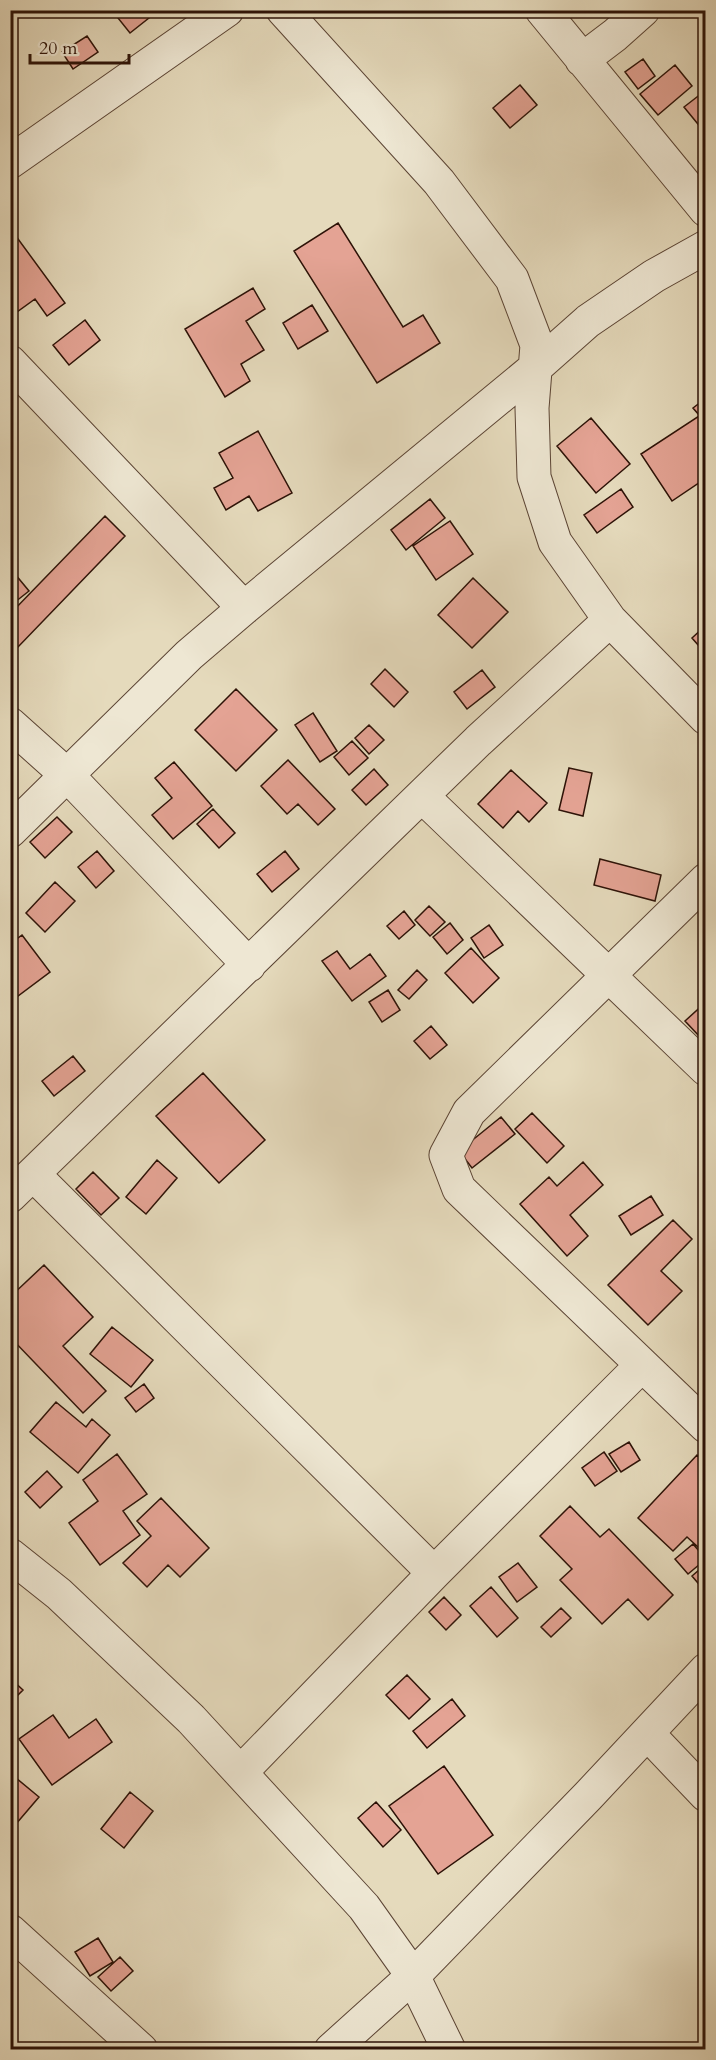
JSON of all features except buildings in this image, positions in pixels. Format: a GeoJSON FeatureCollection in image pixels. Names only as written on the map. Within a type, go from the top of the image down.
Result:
{"type":"FeatureCollection","features":[{"type":"Feature","properties":{"kind":"street"},"geometry":{"type":"LineString","coordinates":[[10,162],[227,10]]}},
{"type":"Feature","properties":{"kind":"street"},"geometry":{"type":"LineString","coordinates":[[283,10],[439,182],[512,279],[537,345],[532,408],[534,477],[555,542],[610,620],[705,718]]}},
{"type":"Feature","properties":{"kind":"street"},"geometry":{"type":"LineString","coordinates":[[542,10],[705,210]]}},
{"type":"Feature","properties":{"kind":"street"},"geometry":{"type":"LineString","coordinates":[[582,60],[643,10]]}},
{"type":"Feature","properties":{"kind":"street"},"geometry":{"type":"LineString","coordinates":[[10,831],[189,655],[244,608],[535,368],[588,321],[654,276],[705,247]]}},
{"type":"Feature","properties":{"kind":"street"},"geometry":{"type":"LineString","coordinates":[[10,362],[244,608]]}},
{"type":"Feature","properties":{"kind":"street"},"geometry":{"type":"LineString","coordinates":[[434,1573],[22,1185],[478,741],[610,620]]}},
{"type":"Feature","properties":{"kind":"street"},"geometry":{"type":"LineString","coordinates":[[10,724],[68,776],[249,965]]}},
{"type":"Feature","properties":{"kind":"street"},"geometry":{"type":"LineString","coordinates":[[422,796],[705,1069]]}},
{"type":"Feature","properties":{"kind":"street"},"geometry":{"type":"LineString","coordinates":[[705,880],[610,976],[469,1112],[446,1155],[459,1189],[705,1426]]}},
{"type":"Feature","properties":{"kind":"street"},"geometry":{"type":"LineString","coordinates":[[241,1772],[434,1573],[642,1365]]}},
{"type":"Feature","properties":{"kind":"street"},"geometry":{"type":"LineString","coordinates":[[10,1555],[59,1593],[191,1719],[364,1907],[413,1976],[449,2049]]}},
{"type":"Feature","properties":{"kind":"street"},"geometry":{"type":"LineString","coordinates":[[331,2049],[413,1976],[705,1670]]}},
{"type":"Feature","properties":{"kind":"street"},"geometry":{"type":"LineString","coordinates":[[647,1733],[705,1795]]}},
{"type":"Feature","properties":{"kind":"street"},"geometry":{"type":"LineString","coordinates":[[10,1931],[141,2049]]}}]}
